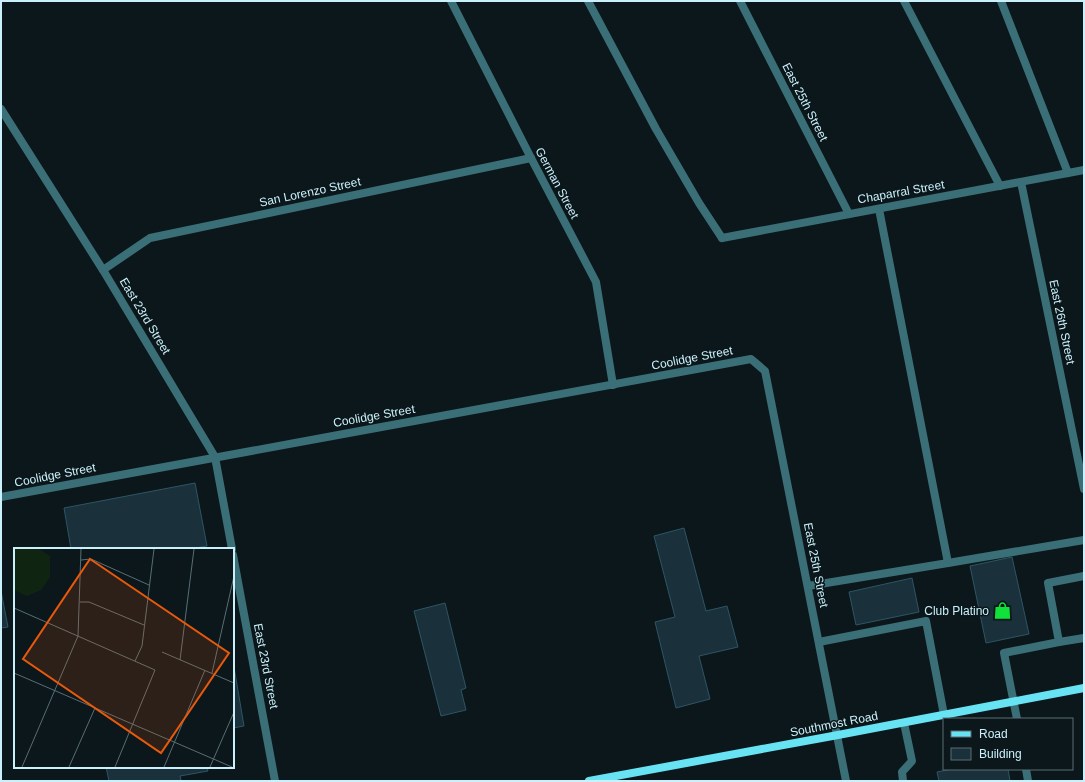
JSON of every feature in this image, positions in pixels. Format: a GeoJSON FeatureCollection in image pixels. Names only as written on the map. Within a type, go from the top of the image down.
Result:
{"type":"FeatureCollection","features":[{"type":"Feature","properties":{"kind":"main road","name":"Southmost Road"},"geometry":{"type":"LineString","coordinates":[[589,781],[1084,688]]}},
{"type":"Feature","properties":{"kind":"street","name":"German Street"},"geometry":{"type":"LineString","coordinates":[[450,1],[596,282],[613,385]]}},
{"type":"Feature","properties":{"kind":"street","name":"Chaparral Street"},"geometry":{"type":"LineString","coordinates":[[588,1],[656,129],[699,203],[722,238],[1084,170]]}},
{"type":"Feature","properties":{"kind":"street","name":"East 25th Street"},"geometry":{"type":"LineString","coordinates":[[740,1],[849,214]]}},
{"type":"Feature","properties":{"kind":"street"},"geometry":{"type":"LineString","coordinates":[[904,1],[1000,186]]}},
{"type":"Feature","properties":{"kind":"street"},"geometry":{"type":"LineString","coordinates":[[1002,1],[1068,173]]}},
{"type":"Feature","properties":{"kind":"street","name":"East 23rd Street"},"geometry":{"type":"LineString","coordinates":[[1,109],[104,270],[215,457],[232,548]]}},
{"type":"Feature","properties":{"kind":"street","name":"San Lorenzo Street"},"geometry":{"type":"LineString","coordinates":[[104,270],[150,238],[531,158]]}},
{"type":"Feature","properties":{"kind":"street","name":"East 26th Street"},"geometry":{"type":"LineString","coordinates":[[1021,182],[1084,490]]}},
{"type":"Feature","properties":{"kind":"street"},"geometry":{"type":"LineString","coordinates":[[879,209],[948,563]]}},
{"type":"Feature","properties":{"kind":"street","name":"East 25th Street"},"geometry":{"type":"LineString","coordinates":[[751,359],[765,371],[846,781]]}},
{"type":"Feature","properties":{"kind":"street","name":"Coolidge Street"},"geometry":{"type":"LineString","coordinates":[[1,497],[751,359]]}},
{"type":"Feature","properties":{"kind":"street"},"geometry":{"type":"LineString","coordinates":[[808,586],[1084,540]]}},
{"type":"Feature","properties":{"kind":"street","name":"East 23rd Street"},"geometry":{"type":"LineString","coordinates":[[234,560],[275,781]]}},
{"type":"Feature","properties":{"kind":"street"},"geometry":{"type":"LineString","coordinates":[[1059,642],[1048,583],[1084,576]]}},
{"type":"Feature","properties":{"kind":"street"},"geometry":{"type":"LineString","coordinates":[[819,642],[926,621],[944,715]]}},
{"type":"Feature","properties":{"kind":"street"},"geometry":{"type":"LineString","coordinates":[[1017,718],[1004,653],[1084,638]]}},
{"type":"Feature","properties":{"kind":"street"},"geometry":{"type":"LineString","coordinates":[[904,723],[912,761],[902,772],[904,781]]}},
{"type":"Feature","properties":{"kind":"street"},"geometry":{"type":"LineString","coordinates":[[1026,770],[1028,781]]}},
{"type":"Feature","properties":{"kind":"building"},"geometry":{"type":"Polygon","coordinates":[[[195,483],[207,546],[195,548],[71,548],[64,508],[195,483]]]}},
{"type":"Feature","properties":{"kind":"building"},"geometry":{"type":"Polygon","coordinates":[[[684,528],[706,611],[727,606],[738,647],[699,656],[710,699],[676,708],[655,622],[675,617],[654,536],[684,528]]]}},
{"type":"Feature","properties":{"kind":"building"},"geometry":{"type":"Polygon","coordinates":[[[1012,557],[1029,634],[986,643],[970,566],[1012,557]]]}},
{"type":"Feature","properties":{"kind":"building"},"geometry":{"type":"Polygon","coordinates":[[[912,578],[919,612],[856,625],[849,592],[912,578]]]}},
{"type":"Feature","properties":{"kind":"building"},"geometry":{"type":"Polygon","coordinates":[[[1,591],[8,627],[1,628],[1,591]]]}},
{"type":"Feature","properties":{"kind":"building"},"geometry":{"type":"Polygon","coordinates":[[[445,603],[466,688],[461,690],[466,710],[441,716],[414,611],[445,603]]]}},
{"type":"Feature","properties":{"kind":"building"},"geometry":{"type":"Polygon","coordinates":[[[234,667],[244,726],[234,728],[234,667]]]}},
{"type":"Feature","properties":{"kind":"building"},"geometry":{"type":"Polygon","coordinates":[[[106,768],[207,768],[208,771],[180,776],[181,780],[176,781],[109,781],[106,768]]]}},
{"type":"Feature","properties":{"kind":"building"},"geometry":{"type":"Polygon","coordinates":[[[947,770],[1008,770],[1010,781],[939,781],[937,772],[947,770]]]}},
{"type":"Feature","properties":{"kind":"place","name":"Club Platino"},"geometry":{"type":"Point","coordinates":[1002,611]}}]}
